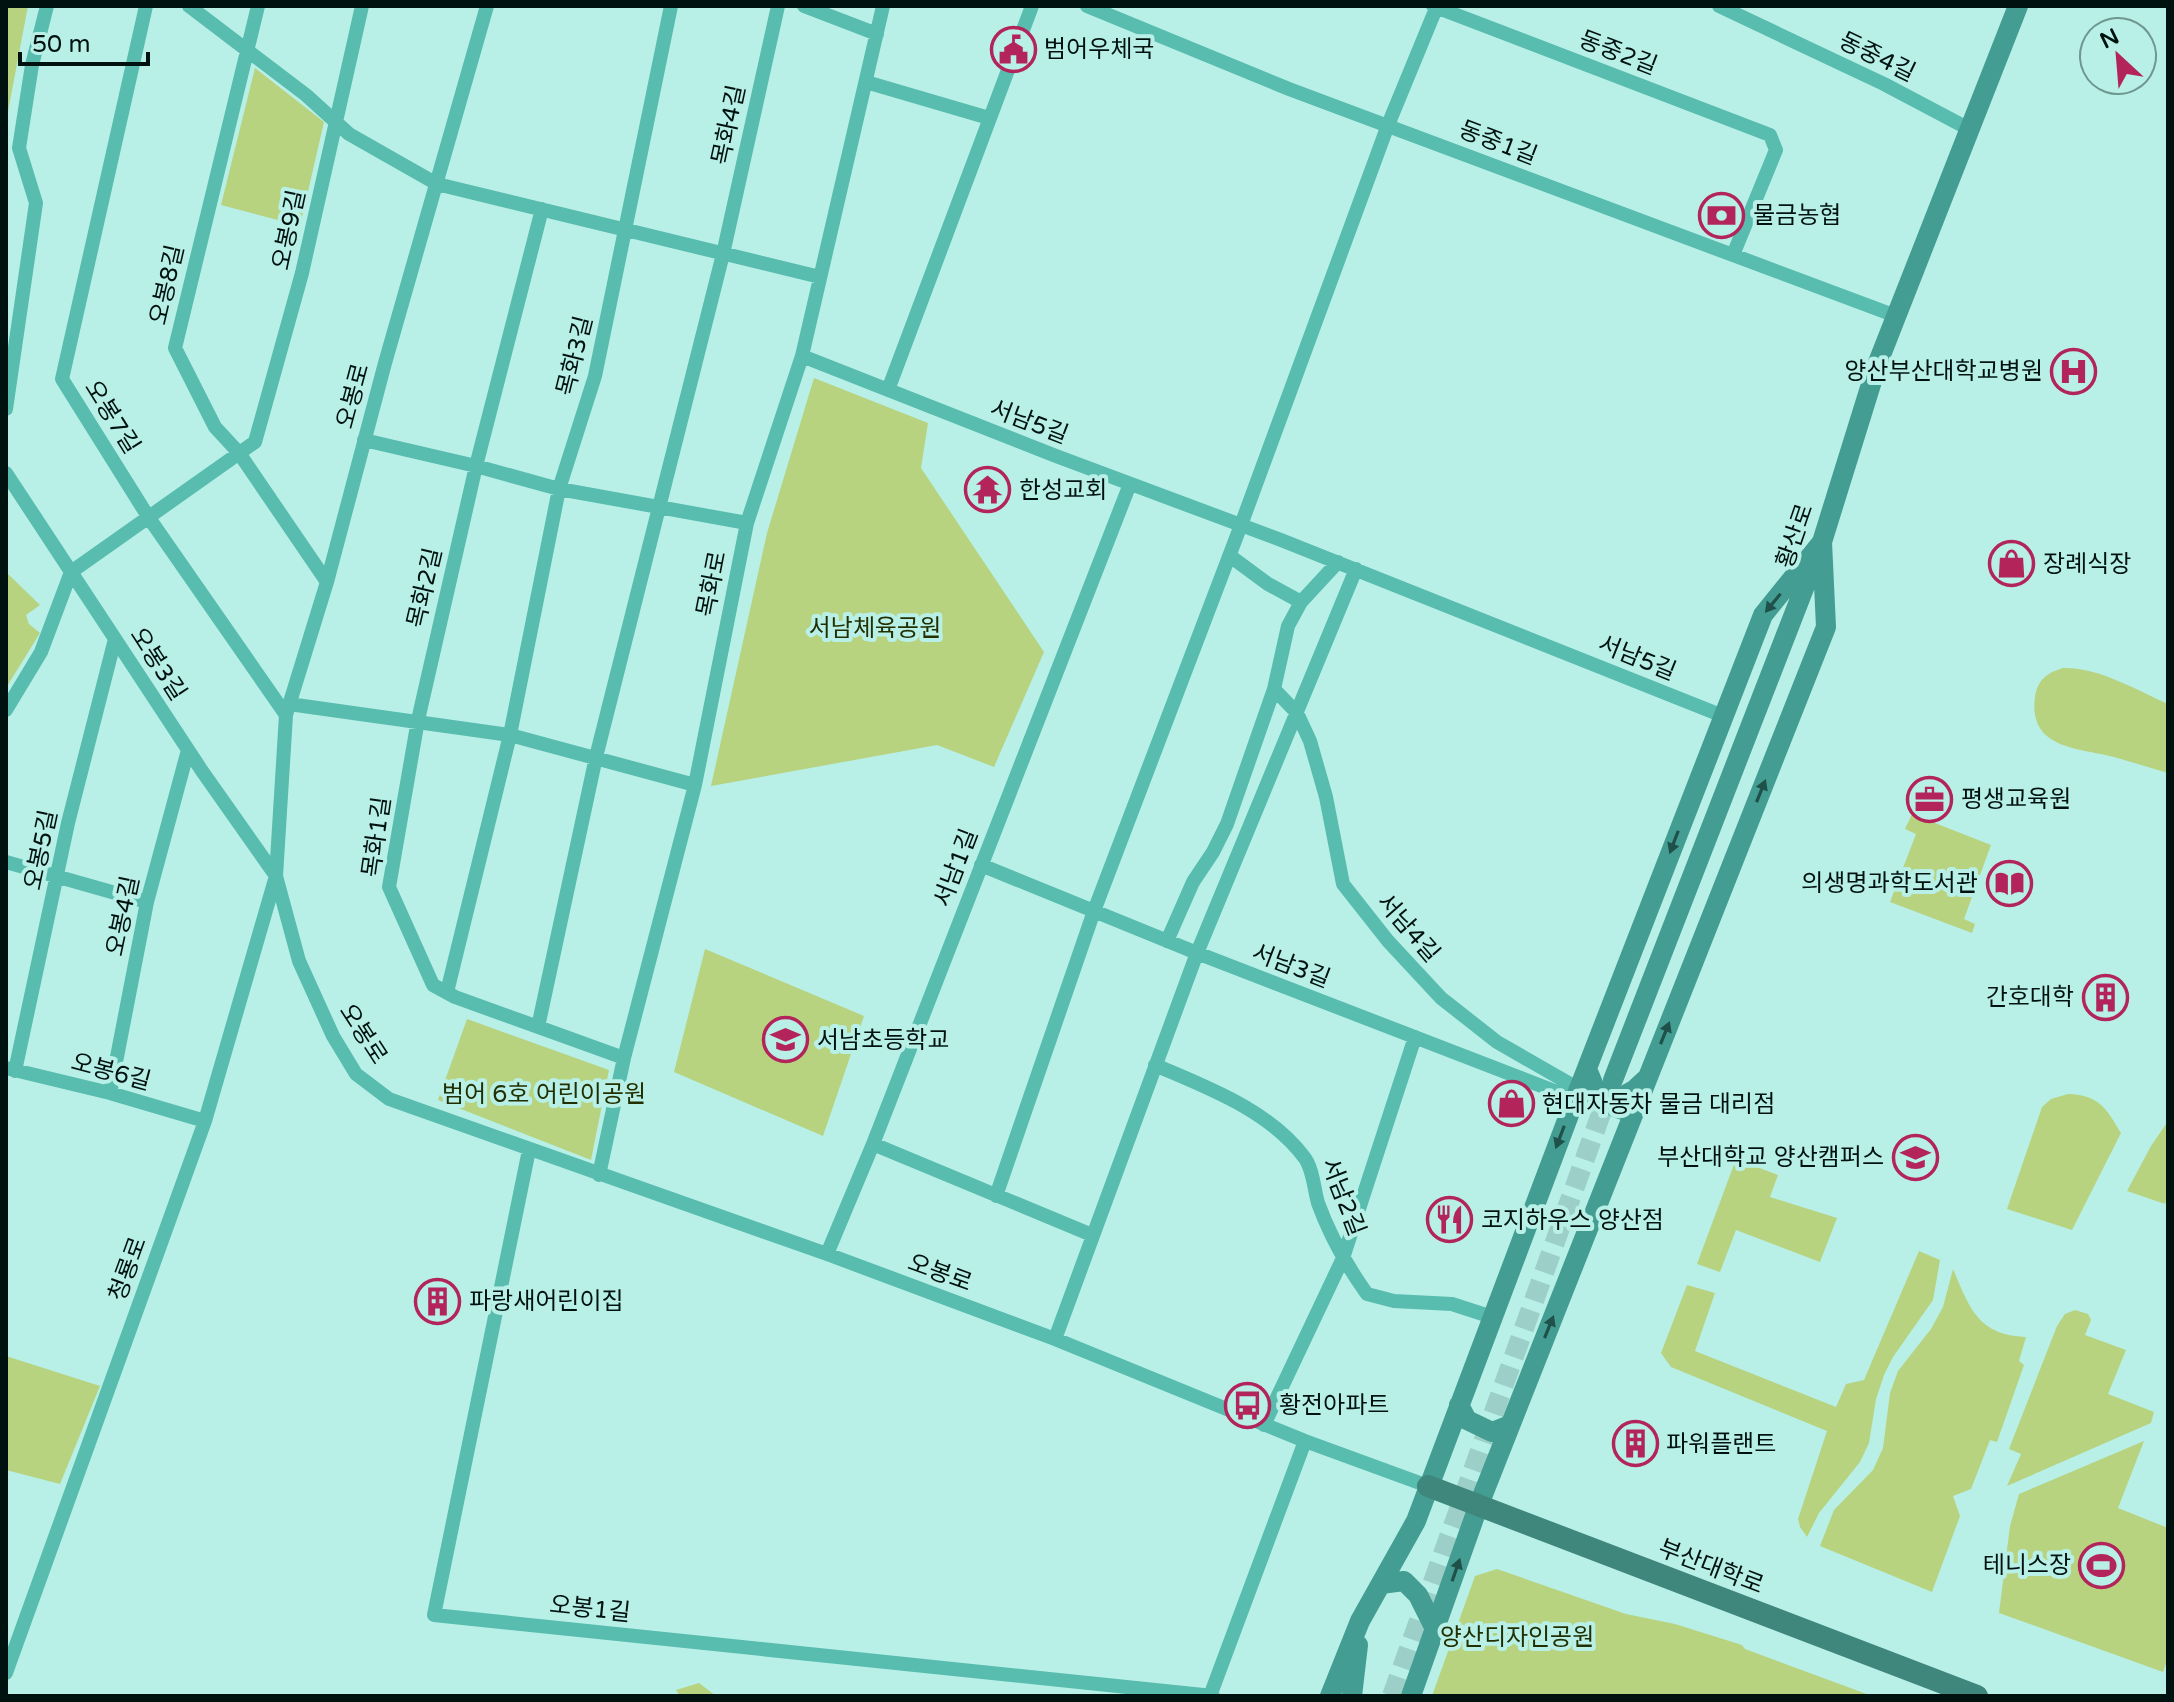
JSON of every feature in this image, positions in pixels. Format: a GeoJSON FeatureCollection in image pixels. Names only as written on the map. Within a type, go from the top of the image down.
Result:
{"type":"FeatureCollection","features":[{"type":"Feature","properties":{"kind":"main road","name":"황산로"},"geometry":{"type":"LineString","coordinates":[[1613,1080],[1822,542],[1877,365],[2018,6]]}},
{"type":"Feature","properties":{"kind":"main road"},"geometry":{"type":"LineString","coordinates":[[1330,1696],[1360,1621],[1416,1521],[1763,615],[1822,542]]}},
{"type":"Feature","properties":{"kind":"main road"},"geometry":{"type":"LineString","coordinates":[[1411,1696],[1478,1507],[1826,627],[1822,542]]}},
{"type":"Feature","properties":{"kind":"main road"},"geometry":{"type":"LineString","coordinates":[[1587,1069],[1597,1093],[1616,1100],[1647,1078]]}},
{"type":"Feature","properties":{"kind":"main road"},"geometry":{"type":"LineString","coordinates":[[1459,1405],[1467,1420],[1492,1432],[1510,1425]]}},
{"type":"Feature","properties":{"kind":"main road","name":"부산대학로"},"geometry":{"type":"LineString","coordinates":[[1428,1486],[1977,1696]]}},
{"type":"Feature","properties":{"kind":"main road"},"geometry":{"type":"LineString","coordinates":[[1381,1584],[1404,1581],[1418,1595],[1435,1629]]}},
{"type":"Feature","properties":{"kind":"main road"},"geometry":{"type":"LineString","coordinates":[[1352,1696],[1360,1621]]}},
{"type":"Feature","properties":{"kind":"street"},"geometry":{"type":"LineString","coordinates":[[6,409],[36,203],[19,148],[32,65],[47,6]]}},
{"type":"Feature","properties":{"kind":"street","name":"오봉7길"},"geometry":{"type":"LineString","coordinates":[[146,6],[62,379],[149,518],[288,709]]}},
{"type":"Feature","properties":{"kind":"street"},"geometry":{"type":"LineString","coordinates":[[189,6],[306,95],[349,134],[437,184],[820,277]]}},
{"type":"Feature","properties":{"kind":"street","name":"오봉8길"},"geometry":{"type":"LineString","coordinates":[[258,6],[175,348],[215,427],[239,453],[327,582]]}},
{"type":"Feature","properties":{"kind":"street","name":"오봉9길"},"geometry":{"type":"LineString","coordinates":[[71,572],[255,442],[302,273],[362,6]]}},
{"type":"Feature","properties":{"kind":"street","name":"오봉로"},"geometry":{"type":"LineString","coordinates":[[487,6],[327,582],[288,709],[276,876],[299,961],[333,1036],[356,1074],[389,1099],[827,1254],[1055,1339],[1264,1425],[1428,1486]]}},
{"type":"Feature","properties":{"kind":"street"},"geometry":{"type":"LineString","coordinates":[[625,231],[671,6]]}},
{"type":"Feature","properties":{"kind":"street","name":"목화4길"},"geometry":{"type":"LineString","coordinates":[[723,254],[778,6]]}},
{"type":"Feature","properties":{"kind":"street"},"geometry":{"type":"LineString","coordinates":[[804,6],[877,34]]}},
{"type":"Feature","properties":{"kind":"street","name":"목화로"},"geometry":{"type":"LineString","coordinates":[[599,1175],[624,1058],[695,785],[747,523],[802,356],[883,6]]}},
{"type":"Feature","properties":{"kind":"street"},"geometry":{"type":"LineString","coordinates":[[888,390],[1032,6]]}},
{"type":"Feature","properties":{"kind":"street","name":"동중1길"},"geometry":{"type":"LineString","coordinates":[[1087,6],[1289,89],[1896,316]]}},
{"type":"Feature","properties":{"kind":"street","name":"동중2길"},"geometry":{"type":"LineString","coordinates":[[1241,525],[1435,6],[1770,135],[1776,150],[1733,255]]}},
{"type":"Feature","properties":{"kind":"street","name":"동중4길"},"geometry":{"type":"LineString","coordinates":[[1719,6],[1884,84],[1971,130]]}},
{"type":"Feature","properties":{"kind":"street"},"geometry":{"type":"LineString","coordinates":[[866,82],[989,118]]}},
{"type":"Feature","properties":{"kind":"street"},"geometry":{"type":"LineString","coordinates":[[476,466],[542,209]]}},
{"type":"Feature","properties":{"kind":"street","name":"목화3길"},"geometry":{"type":"LineString","coordinates":[[559,489],[595,376],[625,231]]}},
{"type":"Feature","properties":{"kind":"street"},"geometry":{"type":"LineString","coordinates":[[538,1027],[596,757],[723,254]]}},
{"type":"Feature","properties":{"kind":"street","name":"서남5길"},"geometry":{"type":"LineString","coordinates":[[802,356],[1356,569],[1723,716]]}},
{"type":"Feature","properties":{"kind":"street"},"geometry":{"type":"LineString","coordinates":[[364,440],[559,489],[747,523]]}},
{"type":"Feature","properties":{"kind":"street","name":"목화2길"},"geometry":{"type":"LineString","coordinates":[[418,720],[476,466]]}},
{"type":"Feature","properties":{"kind":"street","name":"오봉3길"},"geometry":{"type":"LineString","coordinates":[[6,473],[188,750],[276,876]]}},
{"type":"Feature","properties":{"kind":"street","name":"서남1길"},"geometry":{"type":"LineString","coordinates":[[827,1254],[873,1144],[1130,484]]}},
{"type":"Feature","properties":{"kind":"street"},"geometry":{"type":"LineString","coordinates":[[447,992],[510,735],[559,489]]}},
{"type":"Feature","properties":{"kind":"street"},"geometry":{"type":"LineString","coordinates":[[996,1196],[1094,911],[1241,525]]}},
{"type":"Feature","properties":{"kind":"street"},"geometry":{"type":"LineString","coordinates":[[1230,556],[1268,584],[1301,602]]}},
{"type":"Feature","properties":{"kind":"street"},"geometry":{"type":"LineString","coordinates":[[1167,941],[1193,882],[1227,824],[1274,689],[1288,626],[1301,602],[1338,562]]}},
{"type":"Feature","properties":{"kind":"street"},"geometry":{"type":"LineString","coordinates":[[1055,1339],[1197,953],[1356,569]]}},
{"type":"Feature","properties":{"kind":"street"},"geometry":{"type":"LineString","coordinates":[[6,710],[41,652],[71,572]]}},
{"type":"Feature","properties":{"kind":"street","name":"오봉5길"},"geometry":{"type":"LineString","coordinates":[[10,1069],[115,639]]}},
{"type":"Feature","properties":{"kind":"street"},"geometry":{"type":"LineString","coordinates":[[1274,689],[1297,713]]}},
{"type":"Feature","properties":{"kind":"street"},"geometry":{"type":"LineString","coordinates":[[288,709],[418,720],[510,735],[695,785]]}},
{"type":"Feature","properties":{"kind":"street","name":"서남4길"},"geometry":{"type":"LineString","coordinates":[[1297,713],[1310,741],[1326,797],[1343,884],[1388,941],[1441,998],[1497,1042],[1580,1096]]}},
{"type":"Feature","properties":{"kind":"street","name":"목화1길"},"geometry":{"type":"LineString","coordinates":[[418,720],[389,887],[433,985],[624,1058]]}},
{"type":"Feature","properties":{"kind":"street","name":"오봉4길"},"geometry":{"type":"LineString","coordinates":[[110,1093],[147,902],[188,750]]}},
{"type":"Feature","properties":{"kind":"street"},"geometry":{"type":"LineString","coordinates":[[6,862],[147,902]]}},
{"type":"Feature","properties":{"kind":"street","name":"서남3길"},"geometry":{"type":"LineString","coordinates":[[981,865],[1197,953],[1415,1037],[1580,1096]]}},
{"type":"Feature","properties":{"kind":"street","name":"청룡로"},"geometry":{"type":"LineString","coordinates":[[6,1673],[205,1121],[276,876]]}},
{"type":"Feature","properties":{"kind":"street"},"geometry":{"type":"LineString","coordinates":[[1264,1425],[1343,1258],[1415,1037]]}},
{"type":"Feature","properties":{"kind":"street","name":"서남2길"},"geometry":{"type":"LineString","coordinates":[[1155,1065],[1211,1089],[1279,1130],[1306,1159],[1318,1203],[1343,1258],[1367,1294],[1394,1301],[1452,1304],[1492,1317]]}},
{"type":"Feature","properties":{"kind":"street","name":"오봉6길"},"geometry":{"type":"LineString","coordinates":[[10,1069],[110,1093],[205,1121]]}},
{"type":"Feature","properties":{"kind":"street"},"geometry":{"type":"LineString","coordinates":[[1580,1096],[1632,1117]]}},
{"type":"Feature","properties":{"kind":"street"},"geometry":{"type":"LineString","coordinates":[[873,1144],[1092,1235]]}},
{"type":"Feature","properties":{"kind":"street","name":"오봉1길"},"geometry":{"type":"LineString","coordinates":[[529,1150],[434,1615],[1212,1696]]}},
{"type":"Feature","properties":{"kind":"street"},"geometry":{"type":"LineString","coordinates":[[1212,1696],[1305,1441]]}},
{"type":"Feature","properties":{"kind":"green space"},"geometry":{"type":"Polygon","coordinates":[[[6,6],[28,6],[6,122],[6,6]]]}},
{"type":"Feature","properties":{"kind":"green space"},"geometry":{"type":"Polygon","coordinates":[[[255,68],[324,122],[300,226],[221,205],[255,68]]]}},
{"type":"Feature","properties":{"kind":"green space","name":"서남체육공원"},"geometry":{"type":"Polygon","coordinates":[[[814,378],[928,423],[921,468],[1044,652],[994,767],[937,745],[711,786],[767,533],[814,378]]]}},
{"type":"Feature","properties":{"kind":"green space"},"geometry":{"type":"Polygon","coordinates":[[[6,572],[40,605],[26,615],[29,624],[40,633],[6,688],[6,572]]]}},
{"type":"Feature","properties":{"kind":"green space"},"geometry":{"type":"Polygon","coordinates":[[[2063,668],[2104,675],[2168,704],[2168,773],[2071,748],[2047,736],[2039,727],[2035,714],[2036,691],[2044,678],[2063,668]]]}},
{"type":"Feature","properties":{"kind":"green space"},"geometry":{"type":"Polygon","coordinates":[[[1912,814],[1991,845],[1964,919],[1975,924],[1972,933],[1890,902],[1916,834],[1905,829],[1912,814]]]}},
{"type":"Feature","properties":{"kind":"green space"},"geometry":{"type":"Polygon","coordinates":[[[705,949],[864,1016],[823,1136],[674,1072],[705,949]]]}},
{"type":"Feature","properties":{"kind":"green space","name":"범어 6호 어린이공원"},"geometry":{"type":"Polygon","coordinates":[[[467,1019],[609,1070],[591,1160],[438,1100],[467,1019]]]}},
{"type":"Feature","properties":{"kind":"green space"},"geometry":{"type":"Polygon","coordinates":[[[2068,1094],[2087,1097],[2100,1104],[2121,1133],[2072,1230],[2007,1209],[2042,1107],[2051,1099],[2068,1094]]]}},
{"type":"Feature","properties":{"kind":"green space"},"geometry":{"type":"Polygon","coordinates":[[[2168,1121],[2168,1195],[2165,1204],[2127,1191],[2168,1121]]]}},
{"type":"Feature","properties":{"kind":"green space"},"geometry":{"type":"Polygon","coordinates":[[[1736,1159],[1778,1175],[1770,1197],[1837,1218],[1820,1262],[1736,1230],[1720,1272],[1697,1264],[1736,1159]]]}},
{"type":"Feature","properties":{"kind":"green space"},"geometry":{"type":"Polygon","coordinates":[[[1919,1251],[1940,1260],[1933,1300],[1884,1375],[1876,1399],[1869,1443],[1860,1462],[1819,1513],[1807,1537],[1798,1519],[1827,1431],[1671,1367],[1661,1353],[1687,1285],[1715,1293],[1695,1351],[1836,1407],[1846,1384],[1864,1380],[1919,1251]]]}},
{"type":"Feature","properties":{"kind":"green space"},"geometry":{"type":"Polygon","coordinates":[[[1953,1269],[1971,1308],[1986,1325],[2010,1335],[2026,1337],[2019,1361],[2024,1365],[1997,1442],[1990,1440],[1971,1489],[1953,1496],[1960,1516],[1932,1592],[1820,1546],[1834,1510],[1873,1470],[1883,1448],[1890,1393],[1898,1371],[1931,1329],[1943,1307],[1953,1269]]]}},
{"type":"Feature","properties":{"kind":"green space"},"geometry":{"type":"Polygon","coordinates":[[[2075,1310],[2088,1314],[2091,1320],[2085,1335],[2126,1350],[2108,1394],[2154,1412],[2151,1423],[2007,1486],[2021,1454],[2009,1449],[2057,1326],[2065,1314],[2075,1310]]]}},
{"type":"Feature","properties":{"kind":"green space"},"geometry":{"type":"Polygon","coordinates":[[[6,1356],[100,1386],[60,1484],[6,1470],[6,1356]]]}},
{"type":"Feature","properties":{"kind":"green space","name":"테니스장"},"geometry":{"type":"Polygon","coordinates":[[[2144,1441],[2118,1508],[2168,1528],[2168,1658],[2163,1672],[1999,1613],[2010,1526],[2019,1494],[2144,1441]]]}},
{"type":"Feature","properties":{"kind":"green space","name":"양산디자인공원"},"geometry":{"type":"Polygon","coordinates":[[[1497,1569],[1626,1614],[1675,1624],[1742,1645],[1745,1649],[1872,1696],[1432,1696],[1475,1576],[1497,1569]]]}},
{"type":"Feature","properties":{"kind":"green space"},"geometry":{"type":"Polygon","coordinates":[[[699,1683],[716,1696],[680,1696],[676,1690],[699,1683]]]}},
{"type":"Feature","properties":{"kind":"tunnel"},"geometry":{"type":"LineString","coordinates":[[1392,1696],[1611,1086]]}},
{"type":"Feature","properties":{"kind":"place","name":"범어우체국"},"geometry":{"type":"Point","coordinates":[1013,49]}},
{"type":"Feature","properties":{"kind":"place","name":"물금농협"},"geometry":{"type":"Point","coordinates":[1722,215]}},
{"type":"Feature","properties":{"kind":"place","name":"양산부산대학교병원"},"geometry":{"type":"Point","coordinates":[2074,371]}},
{"type":"Feature","properties":{"kind":"place","name":"한성교회"},"geometry":{"type":"Point","coordinates":[988,490]}},
{"type":"Feature","properties":{"kind":"place","name":"장례식장"},"geometry":{"type":"Point","coordinates":[2012,564]}},
{"type":"Feature","properties":{"kind":"place","name":"평생교육원"},"geometry":{"type":"Point","coordinates":[1930,799]}},
{"type":"Feature","properties":{"kind":"place","name":"의생명과학도서관"},"geometry":{"type":"Point","coordinates":[2009,883]}},
{"type":"Feature","properties":{"kind":"place","name":"간호대학"},"geometry":{"type":"Point","coordinates":[2105,997]}},
{"type":"Feature","properties":{"kind":"place","name":"서남초등학교"},"geometry":{"type":"Point","coordinates":[786,1040]}},
{"type":"Feature","properties":{"kind":"place","name":"현대자동차 물금 대리점"},"geometry":{"type":"Point","coordinates":[1511,1104]}},
{"type":"Feature","properties":{"kind":"place","name":"부산대학교 양산캠퍼스"},"geometry":{"type":"Point","coordinates":[1915,1157]}},
{"type":"Feature","properties":{"kind":"place","name":"코지하우스 양산점"},"geometry":{"type":"Point","coordinates":[1450,1220]}},
{"type":"Feature","properties":{"kind":"place","name":"파랑새어린이집"},"geometry":{"type":"Point","coordinates":[438,1301]}},
{"type":"Feature","properties":{"kind":"place","name":"황전아파트"},"geometry":{"type":"Point","coordinates":[1248,1405]}},
{"type":"Feature","properties":{"kind":"place","name":"파워플랜트"},"geometry":{"type":"Point","coordinates":[1635,1444]}},
{"type":"Feature","properties":{"kind":"place","name":"테니스장"},"geometry":{"type":"Point","coordinates":[2102,1565]}}]}
